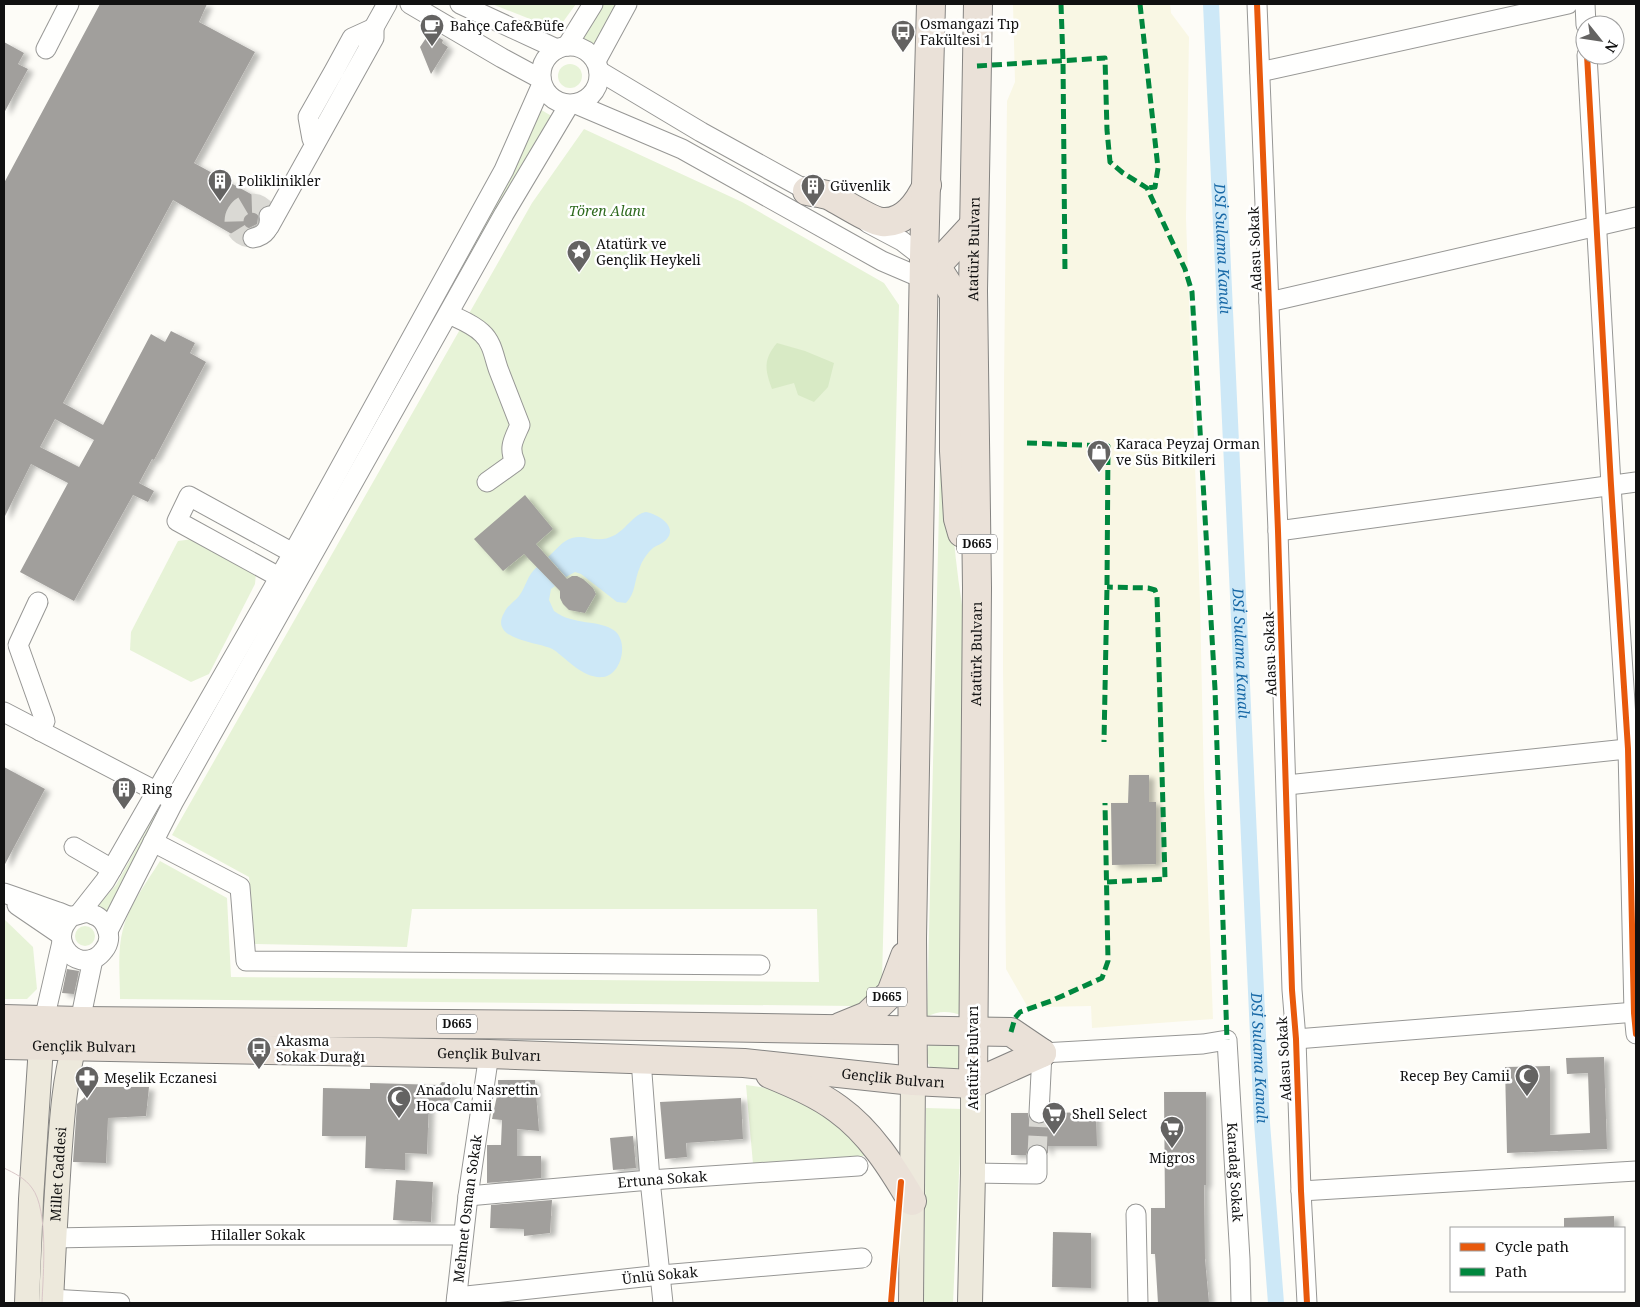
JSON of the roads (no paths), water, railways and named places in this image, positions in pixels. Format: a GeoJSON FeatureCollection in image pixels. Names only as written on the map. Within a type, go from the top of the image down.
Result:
{"type":"FeatureCollection","features":[{"type":"Feature","properties":{"kind":"highway","name":"D665"},"geometry":{"type":"LineString","coordinates":[[834,1030],[867,1016],[891,993],[912,938],[928,268],[927,185],[931,4]]}},
{"type":"Feature","properties":{"kind":"highway","name":"Atatürk Bulvarı"},"geometry":{"type":"LineString","coordinates":[[973,1084],[977,588],[973,291],[978,4]]}},
{"type":"Feature","properties":{"kind":"highway"},"geometry":{"type":"LineString","coordinates":[[808,191],[828,195],[882,222],[897,219],[909,212],[920,201],[927,185]]}},
{"type":"Feature","properties":{"kind":"highway"},"geometry":{"type":"LineString","coordinates":[[974,225],[928,268],[954,294],[954,451],[958,519],[977,588]]}},
{"type":"Feature","properties":{"kind":"highway"},"geometry":{"type":"LineString","coordinates":[[912,938],[913,1081]]}},
{"type":"Feature","properties":{"kind":"highway","name":"Gençlik Bulvarı"},"geometry":{"type":"LineString","coordinates":[[4,1019],[42,1033],[489,1054],[744,1063],[913,1081],[973,1084]]}},
{"type":"Feature","properties":{"kind":"highway","name":"Gençlik Bulvarı"},"geometry":{"type":"LineString","coordinates":[[77,1034],[567,1024],[834,1030]]}},
{"type":"Feature","properties":{"kind":"highway","name":"D665"},"geometry":{"type":"LineString","coordinates":[[834,1030],[912,1030]]}},
{"type":"Feature","properties":{"kind":"highway"},"geometry":{"type":"LineString","coordinates":[[912,1030],[1011,1032],[1042,1053]]}},
{"type":"Feature","properties":{"kind":"highway","name":"Gençlik Bulvarı"},"geometry":{"type":"LineString","coordinates":[[4,1045],[42,1033]]}},
{"type":"Feature","properties":{"kind":"highway"},"geometry":{"type":"LineString","coordinates":[[973,1084],[1042,1053]]}},
{"type":"Feature","properties":{"kind":"highway"},"geometry":{"type":"LineString","coordinates":[[744,1063],[814,1094],[838,1109],[858,1126],[885,1158],[912,1201]]}},
{"type":"Feature","properties":{"kind":"main road","name":"Millet Caddesi"},"geometry":{"type":"LineString","coordinates":[[27,1303],[31,1193],[42,1033]]}},
{"type":"Feature","properties":{"kind":"main road","name":"Millet Caddesi"},"geometry":{"type":"LineString","coordinates":[[51,1301],[53,1238],[64,1094],[68,1068],[77,1034]]}},
{"type":"Feature","properties":{"kind":"main road"},"geometry":{"type":"LineString","coordinates":[[911,1303],[913,1081]]}},
{"type":"Feature","properties":{"kind":"main road","name":"Atatürk Bulvarı"},"geometry":{"type":"LineString","coordinates":[[970,1303],[973,1084]]}},
{"type":"Feature","properties":{"kind":"street"},"geometry":{"type":"LineString","coordinates":[[46,49],[69,4]]}},
{"type":"Feature","properties":{"kind":"street"},"geometry":{"type":"LineString","coordinates":[[268,214],[279,199],[387,4]]}},
{"type":"Feature","properties":{"kind":"street"},"geometry":{"type":"LineString","coordinates":[[108,931],[291,567],[504,170],[542,81],[544,61],[552,52],[562,48],[581,48],[590,53],[597,66],[599,82],[594,92],[586,100],[573,104],[562,104],[550,97],[542,81],[410,4]]}},
{"type":"Feature","properties":{"kind":"street"},"geometry":{"type":"LineString","coordinates":[[460,4],[562,48]]}},
{"type":"Feature","properties":{"kind":"street"},"geometry":{"type":"LineString","coordinates":[[562,48],[593,4]]}},
{"type":"Feature","properties":{"kind":"street"},"geometry":{"type":"LineString","coordinates":[[597,66],[627,4]]}},
{"type":"Feature","properties":{"kind":"street","name":"Adasu Sokak"},"geometry":{"type":"LineString","coordinates":[[1257,4],[1278,531],[1292,990],[1296,1039],[1307,1303]]}},
{"type":"Feature","properties":{"kind":"street"},"geometry":{"type":"LineString","coordinates":[[1260,72],[1568,4]]}},
{"type":"Feature","properties":{"kind":"street"},"geometry":{"type":"LineString","coordinates":[[253,238],[261,236],[268,214],[374,38],[374,28]]}},
{"type":"Feature","properties":{"kind":"street"},"geometry":{"type":"LineString","coordinates":[[1589,65],[1611,485],[1632,748],[1636,1034]]}},
{"type":"Feature","properties":{"kind":"street"},"geometry":{"type":"LineString","coordinates":[[597,66],[701,132],[902,241],[928,268]]}},
{"type":"Feature","properties":{"kind":"street"},"geometry":{"type":"LineString","coordinates":[[573,104],[682,149],[882,261],[928,268]]}},
{"type":"Feature","properties":{"kind":"street"},"geometry":{"type":"LineString","coordinates":[[42,1033],[66,921],[75,915],[105,881],[291,567],[448,314],[504,214],[573,104]]}},
{"type":"Feature","properties":{"kind":"street"},"geometry":{"type":"LineString","coordinates":[[1269,302],[1636,218]]}},
{"type":"Feature","properties":{"kind":"street"},"geometry":{"type":"LineString","coordinates":[[448,314],[473,326],[482,332],[488,340],[520,425],[511,454],[515,462],[487,482]]}},
{"type":"Feature","properties":{"kind":"street"},"geometry":{"type":"LineString","coordinates":[[1278,531],[1636,482]]}},
{"type":"Feature","properties":{"kind":"street"},"geometry":{"type":"LineString","coordinates":[[190,496],[291,567],[177,521],[190,496]]}},
{"type":"Feature","properties":{"kind":"street"},"geometry":{"type":"LineString","coordinates":[[38,602],[18,645],[45,720],[40,731]]}},
{"type":"Feature","properties":{"kind":"street"},"geometry":{"type":"LineString","coordinates":[[4,712],[174,801]]}},
{"type":"Feature","properties":{"kind":"street"},"geometry":{"type":"LineString","coordinates":[[1287,785],[1632,748]]}},
{"type":"Feature","properties":{"kind":"street"},"geometry":{"type":"LineString","coordinates":[[153,842],[240,887],[246,961],[760,965]]}},
{"type":"Feature","properties":{"kind":"street"},"geometry":{"type":"LineString","coordinates":[[74,847],[112,869]]}},
{"type":"Feature","properties":{"kind":"street"},"geometry":{"type":"LineString","coordinates":[[4,895],[75,915],[94,914],[105,924],[108,931],[109,936],[106,948],[93,959],[77,959],[65,950],[61,938],[4,895]]}},
{"type":"Feature","properties":{"kind":"street"},"geometry":{"type":"LineString","coordinates":[[77,1034],[93,959]]}},
{"type":"Feature","properties":{"kind":"street"},"geometry":{"type":"LineString","coordinates":[[1296,1039],[1635,1013]]}},
{"type":"Feature","properties":{"kind":"street","name":"Karadağ Sokak"},"geometry":{"type":"LineString","coordinates":[[1042,1053],[1195,1044],[1227,1040],[1241,1303]]}},
{"type":"Feature","properties":{"kind":"street"},"geometry":{"type":"LineString","coordinates":[[1039,1113],[1042,1053]]}},
{"type":"Feature","properties":{"kind":"street","name":"Mehmet Osman Sokak"},"geometry":{"type":"LineString","coordinates":[[456,1300],[468,1196],[489,1054]]}},
{"type":"Feature","properties":{"kind":"street"},"geometry":{"type":"LineString","coordinates":[[641,1060],[650,1180],[663,1303]]}},
{"type":"Feature","properties":{"kind":"street"},"geometry":{"type":"LineString","coordinates":[[973,1173],[1037,1174],[1037,1155]]}},
{"type":"Feature","properties":{"kind":"street","name":"Ertuna Sokak"},"geometry":{"type":"LineString","coordinates":[[468,1196],[650,1180],[858,1166]]}},
{"type":"Feature","properties":{"kind":"street"},"geometry":{"type":"LineString","coordinates":[[1301,1191],[1636,1171]]}},
{"type":"Feature","properties":{"kind":"street"},"geometry":{"type":"LineString","coordinates":[[1136,1214],[1138,1303]]}},
{"type":"Feature","properties":{"kind":"street","name":"Hilaller Sokak"},"geometry":{"type":"LineString","coordinates":[[53,1238],[213,1235],[463,1235]]}},
{"type":"Feature","properties":{"kind":"street","name":"Ünlü Sokak"},"geometry":{"type":"LineString","coordinates":[[456,1300],[661,1275],[862,1258]]}},
{"type":"Feature","properties":{"kind":"street"},"geometry":{"type":"LineString","coordinates":[[51,1301],[120,1303]]}},
{"type":"Feature","properties":{"kind":"water"},"geometry":{"type":"Polygon","coordinates":[[[646,512],[661,518],[669,526],[669,535],[645,557],[638,572],[632,595],[626,603],[617,602],[581,574],[575,572],[566,577],[548,557],[562,543],[572,538],[603,539],[615,535],[642,513],[646,512]]]}},
{"type":"Feature","properties":{"kind":"water"},"geometry":{"type":"Polygon","coordinates":[[[537,567],[555,586],[551,589],[549,600],[554,611],[570,619],[609,627],[619,636],[622,643],[621,658],[614,671],[609,675],[596,677],[589,675],[554,650],[518,639],[503,629],[501,622],[505,611],[519,596],[537,567]]]}},
{"type":"Feature","properties":{"kind":"waterway","name":"DSİ Sulama Kanalı"},"geometry":{"type":"LineString","coordinates":[[1211,4],[1262,1123],[1276,1303]]}},
{"type":"Feature","properties":{"kind":"tunnel"},"geometry":{"type":"LineString","coordinates":[[253,238],[239,233],[235,226],[234,218],[237,212],[242,207],[255,203],[262,206],[268,213]]}},
{"type":"Feature","properties":{"kind":"tunnel"},"geometry":{"type":"LineString","coordinates":[[1037,1155],[1039,1113]]}},
{"type":"Feature","properties":{"kind":"tram line"},"geometry":{"type":"LineString","coordinates":[[4,1168],[26,1181],[32,1188],[41,1211],[44,1243],[42,1303]]}},
{"type":"Feature","properties":{"kind":"place","name":"Bahçe Cafe&Büfe"},"geometry":{"type":"Point","coordinates":[432,47]}},
{"type":"Feature","properties":{"kind":"place","name":"Osmangazi Tıp Fakültesi 1"},"geometry":{"type":"Point","coordinates":[903,53]}},
{"type":"Feature","properties":{"kind":"place","name":"Poliklinikler"},"geometry":{"type":"Point","coordinates":[220,202]}},
{"type":"Feature","properties":{"kind":"place","name":"Güvenlik"},"geometry":{"type":"Point","coordinates":[813,207]}},
{"type":"Feature","properties":{"kind":"place","name":"Atatürk ve Gençlik Heykeli"},"geometry":{"type":"Point","coordinates":[579,273]}},
{"type":"Feature","properties":{"kind":"place","name":"Karaca Peyzaj Orman ve Süs Bitkileri"},"geometry":{"type":"Point","coordinates":[1099,473]}},
{"type":"Feature","properties":{"kind":"place","name":"Ring"},"geometry":{"type":"Point","coordinates":[124,810]}},
{"type":"Feature","properties":{"kind":"place","name":"Akasma Sokak Durağı"},"geometry":{"type":"Point","coordinates":[259,1070]}},
{"type":"Feature","properties":{"kind":"place","name":"Recep Bey Camii"},"geometry":{"type":"Point","coordinates":[1527,1097]}},
{"type":"Feature","properties":{"kind":"place","name":"Meşelik Eczanesi"},"geometry":{"type":"Point","coordinates":[87,1099]}},
{"type":"Feature","properties":{"kind":"place","name":"Anadolu Nasrettin Hoca Camii"},"geometry":{"type":"Point","coordinates":[399,1119]}},
{"type":"Feature","properties":{"kind":"place","name":"Shell Select"},"geometry":{"type":"Point","coordinates":[1054,1135]}},
{"type":"Feature","properties":{"kind":"place","name":"Migros"},"geometry":{"type":"Point","coordinates":[1172,1149]}},
{"type":"Feature","properties":{"kind":"park label","name":"Tören Alanı"},"geometry":{"type":"Point","coordinates":[607,211]}}]}
